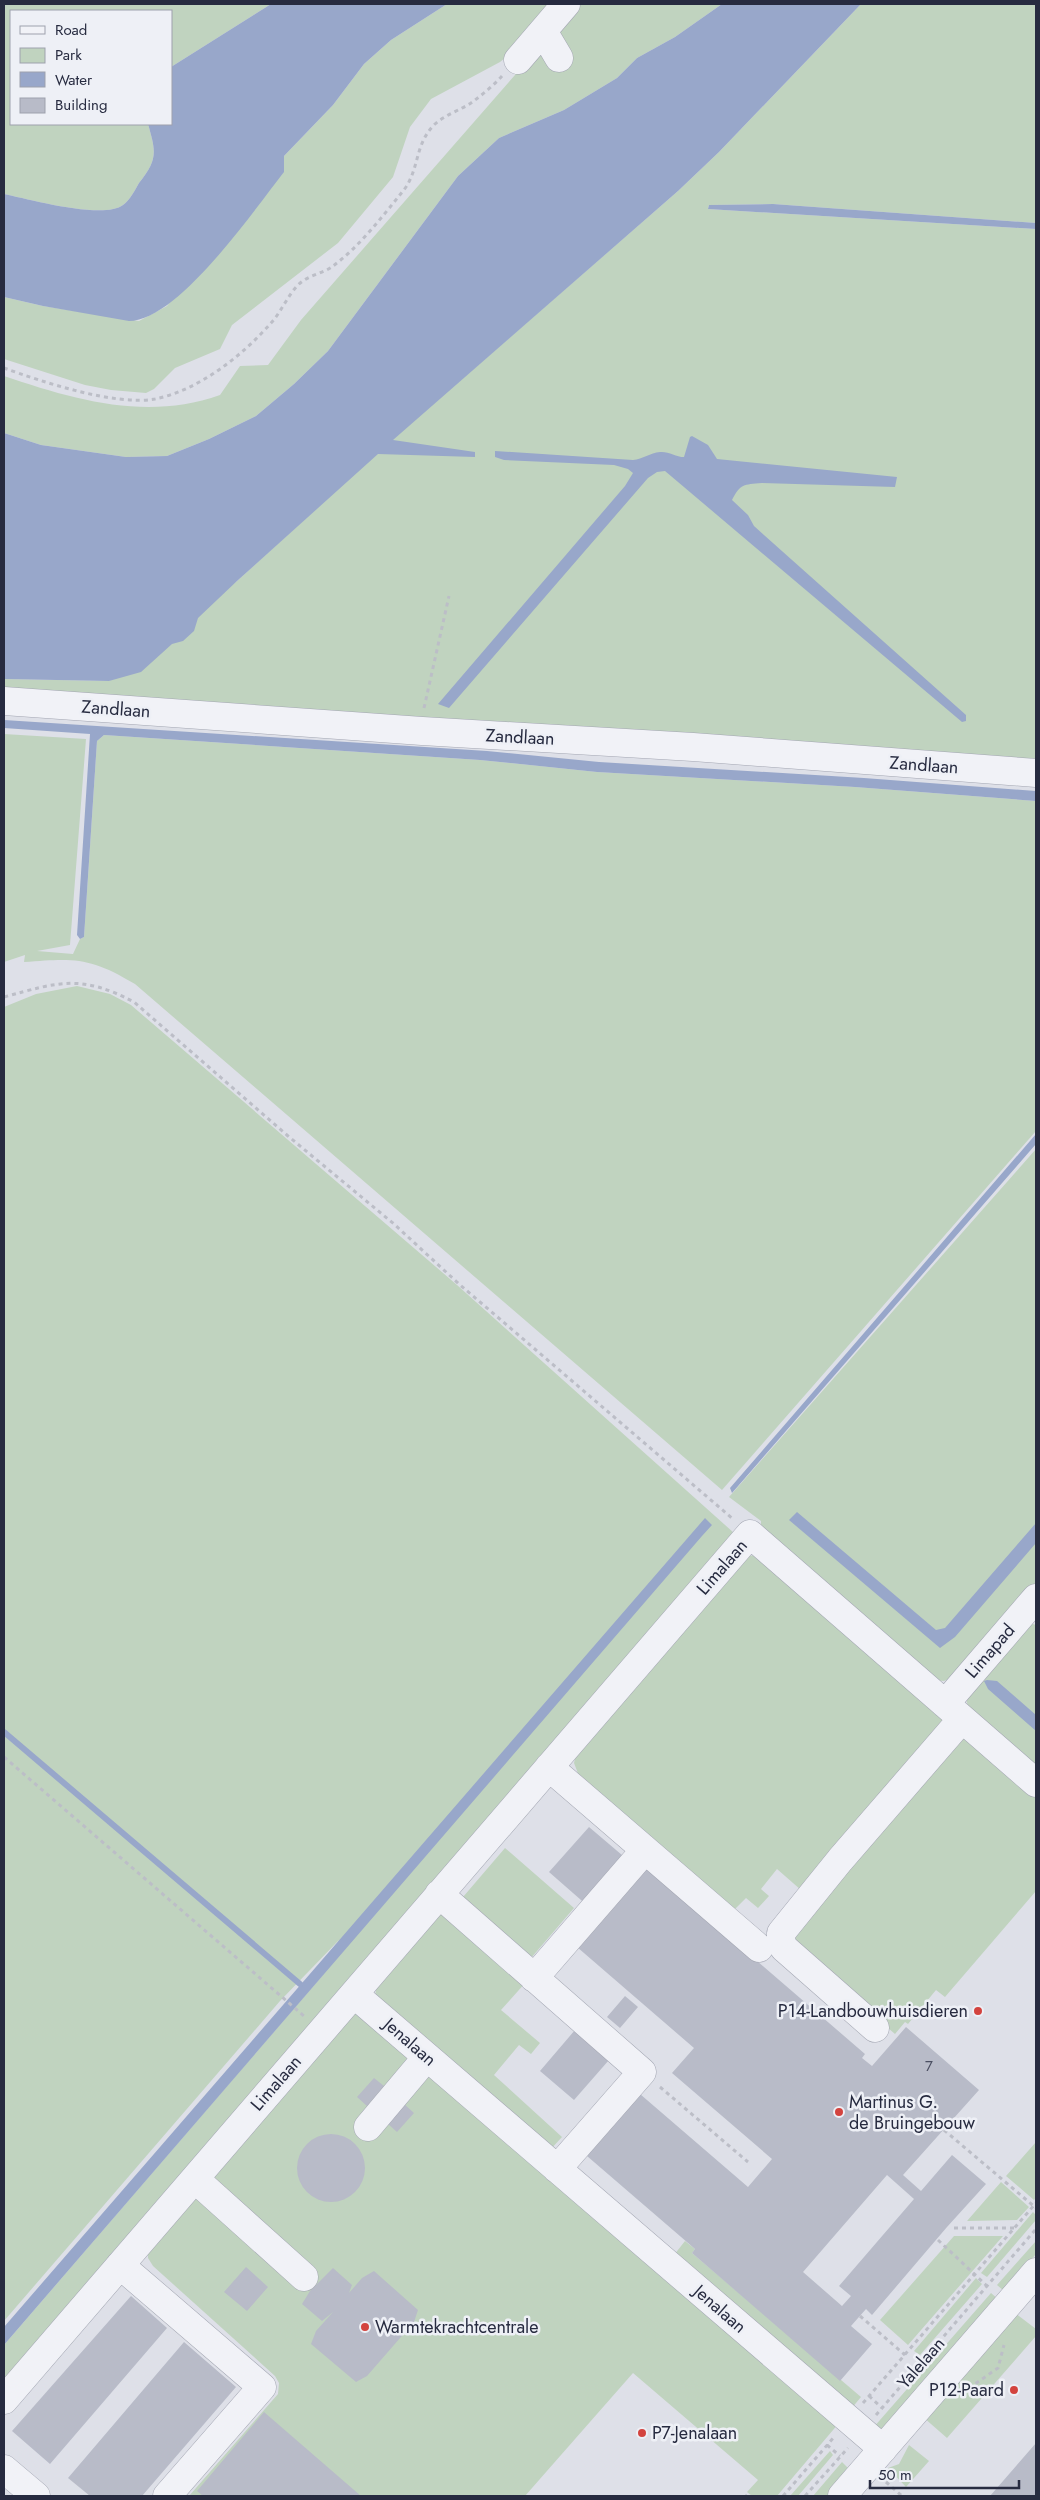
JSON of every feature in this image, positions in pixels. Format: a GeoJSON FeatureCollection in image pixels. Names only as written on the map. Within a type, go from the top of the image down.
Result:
{"type":"FeatureCollection","features":[{"type":"Feature","properties":{"kind":"street"},"geometry":{"type":"LineString","coordinates":[[518,60],[566,4]]}},
{"type":"Feature","properties":{"kind":"street"},"geometry":{"type":"LineString","coordinates":[[543,30],[559,58]]}},
{"type":"Feature","properties":{"kind":"street","name":"Zandlaan"},"geometry":{"type":"LineString","coordinates":[[4,701],[422,731],[693,747],[1036,773]]}},
{"type":"Feature","properties":{"kind":"street","name":"Limalaan"},"geometry":{"type":"LineString","coordinates":[[4,2400],[750,1534],[1036,1783]]}},
{"type":"Feature","properties":{"kind":"street","name":"Limapad"},"geometry":{"type":"LineString","coordinates":[[953,1711],[1034,1604]]}},
{"type":"Feature","properties":{"kind":"street"},"geometry":{"type":"LineString","coordinates":[[875,2028],[784,1948],[781,1942],[781,1932],[840,1860],[953,1711]]}},
{"type":"Feature","properties":{"kind":"street"},"geometry":{"type":"LineString","coordinates":[[549,1767],[759,1948]]}},
{"type":"Feature","properties":{"kind":"street"},"geometry":{"type":"LineString","coordinates":[[534,1978],[645,1850]]}},
{"type":"Feature","properties":{"kind":"street"},"geometry":{"type":"LineString","coordinates":[[439,1894],[642,2072],[557,2169]]}},
{"type":"Feature","properties":{"kind":"street","name":"Jenalaan"},"geometry":{"type":"LineString","coordinates":[[354,1994],[883,2449]]}},
{"type":"Feature","properties":{"kind":"street"},"geometry":{"type":"LineString","coordinates":[[368,2127],[427,2057]]}},
{"type":"Feature","properties":{"kind":"street"},"geometry":{"type":"LineString","coordinates":[[195,2179],[304,2277]]}},
{"type":"Feature","properties":{"kind":"street"},"geometry":{"type":"LineString","coordinates":[[120,2265],[262,2387],[167,2496]]}},
{"type":"Feature","properties":{"kind":"street","name":"Yalelaan"},"geometry":{"type":"LineString","coordinates":[[842,2496],[883,2449],[919,2425],[1008,2304],[1036,2272]]}},
{"type":"Feature","properties":{"kind":"street"},"geometry":{"type":"LineString","coordinates":[[4,2469],[36,2496]]}},
{"type":"Feature","properties":{"kind":"path"},"geometry":{"type":"LineString","coordinates":[[4,368],[63,387],[123,399],[155,399],[191,385],[231,361],[271,323],[298,285],[315,274],[331,268],[346,256],[404,189],[415,167],[420,142],[436,124],[472,102],[492,86],[518,60]]}},
{"type":"Feature","properties":{"kind":"path"},"geometry":{"type":"LineString","coordinates":[[426,694],[449,596]]}},
{"type":"Feature","properties":{"kind":"path"},"geometry":{"type":"LineString","coordinates":[[4,997],[65,982],[84,983],[110,989],[134,1002],[288,1136],[394,1224],[459,1284],[750,1534]]}},
{"type":"Feature","properties":{"kind":"path"},"geometry":{"type":"LineString","coordinates":[[4,1757],[294,2008]]}},
{"type":"Feature","properties":{"kind":"path"},"geometry":{"type":"LineString","coordinates":[[642,2072],[748,2162]]}},
{"type":"Feature","properties":{"kind":"path"},"geometry":{"type":"LineString","coordinates":[[783,2496],[855,2426],[869,2396],[1035,2205],[944,2130]]}},
{"type":"Feature","properties":{"kind":"path"},"geometry":{"type":"LineString","coordinates":[[954,2228],[1015,2228]]}},
{"type":"Feature","properties":{"kind":"path","name":"Yalelaan"},"geometry":{"type":"LineString","coordinates":[[805,2496],[855,2426],[882,2408],[1036,2229]]}},
{"type":"Feature","properties":{"kind":"path"},"geometry":{"type":"LineString","coordinates":[[938,2240],[1008,2304]]}},
{"type":"Feature","properties":{"kind":"path"},"geometry":{"type":"LineString","coordinates":[[860,2316],[905,2355]]}},
{"type":"Feature","properties":{"kind":"path"},"geometry":{"type":"LineString","coordinates":[[869,2396],[882,2408]]}},
{"type":"Feature","properties":{"kind":"green space"},"geometry":{"type":"Polygon","coordinates":[[[4,4],[271,4],[172,66],[172,10],[10,10],[10,125],[148,125],[154,155],[150,168],[126,203],[113,209],[100,210],[65,207],[4,194],[4,4]]]}},
{"type":"Feature","properties":{"kind":"green space"},"geometry":{"type":"Polygon","coordinates":[[[447,4],[555,4],[516,49],[500,62],[431,99],[410,127],[393,177],[338,243],[232,325],[220,349],[175,368],[154,389],[146,393],[111,390],[85,385],[4,359],[4,297],[43,306],[139,321],[167,306],[284,156],[333,105],[364,64],[391,40],[447,4]]]}},
{"type":"Feature","properties":{"kind":"green space"},"geometry":{"type":"Polygon","coordinates":[[[577,4],[722,4],[675,37],[637,58],[617,78],[564,110],[499,138],[458,176],[328,351],[294,384],[256,416],[209,439],[167,456],[126,457],[41,445],[4,433],[4,376],[57,393],[84,399],[138,407],[165,406],[193,403],[220,395],[240,366],[268,365],[301,320],[577,4]]]}},
{"type":"Feature","properties":{"kind":"green space"},"geometry":{"type":"Polygon","coordinates":[[[861,4],[1036,4],[1036,223],[773,204],[709,205],[708,209],[1036,229],[1036,765],[4,688],[4,679],[109,681],[237,581],[392,440],[678,191],[719,152],[861,4]]]}},
{"type":"Feature","properties":{"kind":"green space"},"geometry":{"type":"Polygon","coordinates":[[[4,734],[86,739],[70,945],[37,951],[73,954],[80,939],[84,937],[97,741],[104,735],[480,760],[597,772],[855,787],[1036,801],[1036,1131],[722,1490],[135,984],[106,969],[82,961],[24,962],[25,955],[4,962],[4,734]]]}},
{"type":"Feature","properties":{"kind":"green space"},"geometry":{"type":"Polygon","coordinates":[[[77,986],[110,994],[131,1005],[457,1285],[734,1533],[4,2386],[4,2345],[322,1976],[339,1940],[280,2001],[4,2321],[4,1007],[36,994],[77,986]]]}},
{"type":"Feature","properties":{"kind":"green space"},"geometry":{"type":"Polygon","coordinates":[[[1036,1149],[1036,1582],[953,1677],[944,1681],[934,1680],[761,1531],[761,1521],[729,1497],[1036,1149]]]}},
{"type":"Feature","properties":{"kind":"green space"},"geometry":{"type":"Polygon","coordinates":[[[761,1555],[944,1714],[944,1726],[801,1890],[777,1869],[761,1889],[769,1896],[758,1908],[746,1898],[735,1909],[579,1776],[574,1763],[577,1751],[746,1556],[761,1555]]]}},
{"type":"Feature","properties":{"kind":"green space"},"geometry":{"type":"Polygon","coordinates":[[[1036,1625],[1036,1769],[968,1707],[966,1698],[1024,1627],[1036,1625]]]}},
{"type":"Feature","properties":{"kind":"green space"},"geometry":{"type":"Polygon","coordinates":[[[967,1735],[1036,1794],[1036,1891],[945,1997],[936,1990],[908,2024],[905,2022],[895,2034],[799,1951],[792,1943],[795,1922],[953,1741],[967,1735]]]}},
{"type":"Feature","properties":{"kind":"green space"},"geometry":{"type":"Polygon","coordinates":[[[505,1848],[574,1908],[531,1958],[463,1897],[505,1848]]]}},
{"type":"Feature","properties":{"kind":"green space"},"geometry":{"type":"Polygon","coordinates":[[[444,1912],[526,1982],[501,2010],[540,2043],[531,2054],[519,2045],[494,2075],[562,2137],[550,2150],[375,1998],[377,1981],[436,1915],[444,1912]]]}},
{"type":"Feature","properties":{"kind":"green space"},"geometry":{"type":"Polygon","coordinates":[[[354,2012],[839,2423],[777,2496],[752,2496],[747,2492],[758,2480],[633,2373],[525,2496],[189,2496],[278,2394],[279,2383],[275,2376],[153,2266],[148,2258],[148,2253],[354,2012]]]}},
{"type":"Feature","properties":{"kind":"green space"},"geometry":{"type":"Polygon","coordinates":[[[1036,2142],[1036,2198],[1034,2200],[1006,2176],[1036,2142]]]}},
{"type":"Feature","properties":{"kind":"green space"},"geometry":{"type":"Polygon","coordinates":[[[1001,2182],[1029,2207],[1017,2220],[967,2221],[1001,2182]]]}},
{"type":"Feature","properties":{"kind":"green space"},"geometry":{"type":"Polygon","coordinates":[[[1033,2212],[1036,2215],[1036,2220],[987,2277],[981,2273],[1033,2212]]]}},
{"type":"Feature","properties":{"kind":"green space"},"geometry":{"type":"Polygon","coordinates":[[[954,2236],[1003,2236],[908,2345],[880,2320],[954,2236]]]}},
{"type":"Feature","properties":{"kind":"green space"},"geometry":{"type":"Polygon","coordinates":[[[685,2241],[695,2249],[692,2253],[861,2397],[851,2409],[674,2255],[685,2241]]]}},
{"type":"Feature","properties":{"kind":"green space"},"geometry":{"type":"Polygon","coordinates":[[[1036,2241],[1036,2254],[1004,2291],[997,2285],[1036,2241]]]}},
{"type":"Feature","properties":{"kind":"green space"},"geometry":{"type":"Polygon","coordinates":[[[976,2278],[982,2284],[920,2355],[914,2351],[976,2278]]]}},
{"type":"Feature","properties":{"kind":"green space"},"geometry":{"type":"Polygon","coordinates":[[[991,2293],[998,2299],[889,2425],[881,2429],[873,2428],[991,2293]]]}},
{"type":"Feature","properties":{"kind":"green space"},"geometry":{"type":"Polygon","coordinates":[[[1015,2313],[1036,2329],[1036,2336],[947,2438],[923,2417],[1015,2313]]]}},
{"type":"Feature","properties":{"kind":"green space"},"geometry":{"type":"Polygon","coordinates":[[[909,2445],[929,2461],[906,2487],[888,2468],[899,2464],[909,2445]]]}},
{"type":"Feature","properties":{"kind":"green space"},"geometry":{"type":"Polygon","coordinates":[[[830,2451],[833,2455],[798,2496],[790,2496],[830,2451]]]}},
{"type":"Feature","properties":{"kind":"green space"},"geometry":{"type":"Polygon","coordinates":[[[842,2462],[850,2470],[828,2496],[813,2496],[842,2462]]]}},
{"type":"Feature","properties":{"kind":"water"},"geometry":{"type":"Polygon","coordinates":[[[271,4],[447,4],[391,40],[364,64],[333,105],[284,156],[284,172],[235,236],[192,284],[170,303],[148,316],[129,321],[4,297],[4,194],[47,204],[83,209],[113,209],[123,205],[150,168],[154,149],[148,125],[172,125],[172,66],[271,4]]]}},
{"type":"Feature","properties":{"kind":"water"},"geometry":{"type":"Polygon","coordinates":[[[722,4],[861,4],[719,152],[678,191],[393,440],[475,452],[475,457],[378,454],[198,618],[194,631],[183,641],[172,644],[141,672],[109,681],[4,679],[4,433],[41,445],[126,457],[167,456],[209,439],[256,416],[294,384],[328,351],[458,176],[499,138],[564,110],[617,78],[637,58],[675,37],[722,4]]]}},
{"type":"Feature","properties":{"kind":"water"},"geometry":{"type":"Polygon","coordinates":[[[773,204],[1036,223],[1036,229],[708,209],[709,205],[773,204]]]}},
{"type":"Feature","properties":{"kind":"water"},"geometry":{"type":"Polygon","coordinates":[[[692,436],[708,445],[717,459],[897,477],[895,487],[751,484],[740,488],[732,500],[748,515],[754,526],[966,715],[966,721],[962,722],[665,471],[657,472],[648,478],[449,708],[438,704],[625,486],[633,473],[628,469],[614,465],[504,460],[495,457],[495,451],[633,460],[660,452],[684,457],[690,437],[692,436]]]}},
{"type":"Feature","properties":{"kind":"water"},"geometry":{"type":"Polygon","coordinates":[[[4,720],[487,751],[599,762],[864,778],[1036,791],[1036,801],[855,787],[597,772],[480,760],[104,735],[97,741],[84,937],[80,939],[77,935],[90,734],[4,728],[4,720]]]}},
{"type":"Feature","properties":{"kind":"water"},"geometry":{"type":"Polygon","coordinates":[[[1036,1134],[1036,1144],[732,1493],[730,1488],[1036,1134]]]}},
{"type":"Feature","properties":{"kind":"water"},"geometry":{"type":"Polygon","coordinates":[[[797,1512],[936,1630],[945,1628],[1036,1523],[1036,1543],[955,1637],[940,1648],[789,1520],[797,1512]]]}},
{"type":"Feature","properties":{"kind":"water"},"geometry":{"type":"Polygon","coordinates":[[[705,1518],[712,1525],[4,2345],[4,2327],[705,1518]]]}},
{"type":"Feature","properties":{"kind":"water"},"geometry":{"type":"Polygon","coordinates":[[[984,1681],[997,1681],[1036,1715],[1036,1731],[988,1689],[984,1681]]]}},
{"type":"Feature","properties":{"kind":"building"},"geometry":{"type":"Polygon","coordinates":[[[589,1827],[629,1861],[589,1907],[549,1872],[589,1827]]]}},
{"type":"Feature","properties":{"kind":"building","name":"Martinus G. de Bruingebouw"},"geometry":{"type":"Polygon","coordinates":[[[647,1866],[865,2054],[862,2058],[872,2066],[906,2027],[979,2090],[903,2175],[921,2191],[952,2155],[986,2184],[872,2315],[866,2309],[851,2326],[872,2344],[840,2381],[692,2253],[695,2249],[587,2156],[640,2094],[748,2187],[772,2159],[672,2073],[694,2048],[577,1947],[647,1866]],[[887,2175],[803,2272],[842,2306],[851,2296],[839,2286],[914,2199],[887,2175]]]}},
{"type":"Feature","properties":{"kind":"building"},"geometry":{"type":"Polygon","coordinates":[[[625,1996],[638,2007],[620,2028],[607,2017],[625,1996]]]}},
{"type":"Feature","properties":{"kind":"building"},"geometry":{"type":"Polygon","coordinates":[[[575,2030],[609,2060],[574,2100],[540,2071],[575,2030]]]}},
{"type":"Feature","properties":{"kind":"building"},"geometry":{"type":"Polygon","coordinates":[[[374,2078],[384,2086],[367,2106],[357,2097],[374,2078]]]}},
{"type":"Feature","properties":{"kind":"building"},"geometry":{"type":"Polygon","coordinates":[[[404,2104],[414,2113],[397,2132],[387,2123],[404,2104]]]}},
{"type":"Feature","properties":{"kind":"building"},"geometry":{"type":"Polygon","coordinates":[[[331,2134],[344,2136],[355,2144],[363,2155],[365,2168],[363,2181],[355,2192],[344,2200],[331,2202],[318,2200],[307,2192],[299,2181],[297,2168],[299,2155],[307,2144],[318,2136],[331,2134]]]}},
{"type":"Feature","properties":{"kind":"building"},"geometry":{"type":"Polygon","coordinates":[[[246,2267],[268,2287],[247,2311],[224,2292],[246,2267]]]}},
{"type":"Feature","properties":{"kind":"building","name":"Warmtekrachtcentrale"},"geometry":{"type":"Polygon","coordinates":[[[333,2268],[352,2285],[349,2293],[362,2278],[374,2271],[418,2310],[414,2322],[367,2376],[356,2382],[311,2344],[316,2331],[333,2312],[322,2321],[302,2304],[310,2291],[333,2268]]]}},
{"type":"Feature","properties":{"kind":"building"},"geometry":{"type":"Polygon","coordinates":[[[131,2296],[167,2328],[50,2464],[12,2431],[131,2296]]]}},
{"type":"Feature","properties":{"kind":"building"},"geometry":{"type":"Polygon","coordinates":[[[184,2342],[236,2387],[142,2496],[90,2496],[68,2478],[184,2342]]]}},
{"type":"Feature","properties":{"kind":"building"},"geometry":{"type":"Polygon","coordinates":[[[264,2412],[361,2496],[203,2496],[197,2491],[264,2412]]]}},
{"type":"Feature","properties":{"kind":"building"},"geometry":{"type":"Polygon","coordinates":[[[1036,2443],[1036,2496],[990,2496],[1036,2443]]]}},
{"type":"Feature","properties":{"kind":"waterway"},"geometry":{"type":"LineString","coordinates":[[4,1732],[300,1984]]}},
{"type":"Feature","properties":{"kind":"place","name":"P14-Landbouwhuisdieren"},"geometry":{"type":"Point","coordinates":[978,2011]}},
{"type":"Feature","properties":{"kind":"place","name":"Martinus G. de Bruingebouw"},"geometry":{"type":"Point","coordinates":[839,2112]}},
{"type":"Feature","properties":{"kind":"place","name":"Warmtekrachtcentrale"},"geometry":{"type":"Point","coordinates":[365,2327]}},
{"type":"Feature","properties":{"kind":"place","name":"P12-Paard"},"geometry":{"type":"Point","coordinates":[1014,2390]}},
{"type":"Feature","properties":{"kind":"place","name":"P7-Jenalaan"},"geometry":{"type":"Point","coordinates":[642,2433]}}]}
